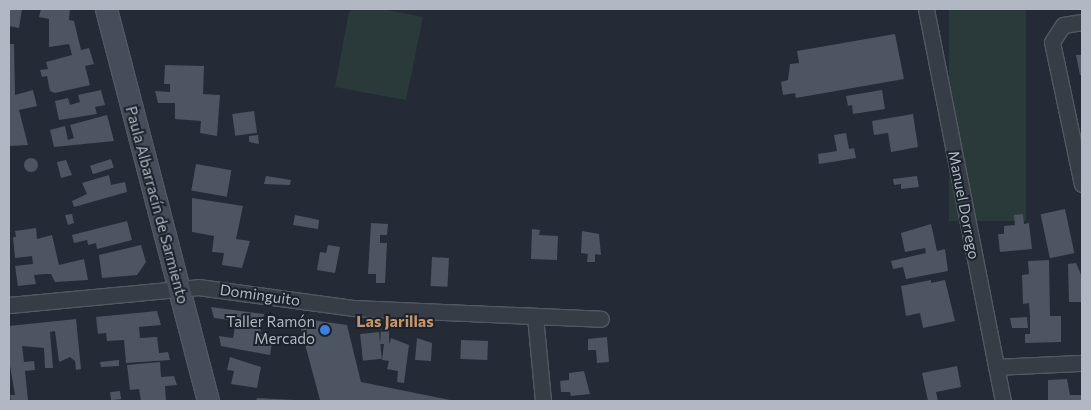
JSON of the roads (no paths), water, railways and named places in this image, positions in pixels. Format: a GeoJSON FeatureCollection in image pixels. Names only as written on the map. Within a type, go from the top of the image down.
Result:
{"type":"FeatureCollection","features":[{"type":"Feature","properties":{"kind":"main road","name":"Paula Albarracín de Sarmiento"},"geometry":{"type":"LineString","coordinates":[[106,9],[208,401]]}},
{"type":"Feature","properties":{"kind":"street","name":"Manuel Dorrego"},"geometry":{"type":"LineString","coordinates":[[926,9],[1003,401]]}},
{"type":"Feature","properties":{"kind":"street"},"geometry":{"type":"LineString","coordinates":[[1082,22],[1063,26],[1052,42],[1082,182]]}},
{"type":"Feature","properties":{"kind":"street","name":"Dominguito"},"geometry":{"type":"LineString","coordinates":[[9,305],[198,287],[353,308],[601,319]]}},
{"type":"Feature","properties":{"kind":"street"},"geometry":{"type":"LineString","coordinates":[[535,316],[543,401]]}},
{"type":"Feature","properties":{"kind":"street"},"geometry":{"type":"LineString","coordinates":[[996,367],[1082,363]]}},
{"type":"Feature","properties":{"kind":"place","name":"Taller Ramón Mercado"},"geometry":{"type":"Point","coordinates":[325,330]}},
{"type":"Feature","properties":{"kind":"district","name":"Las Jarillas"},"geometry":{"type":"Point","coordinates":[395,321]}}]}
